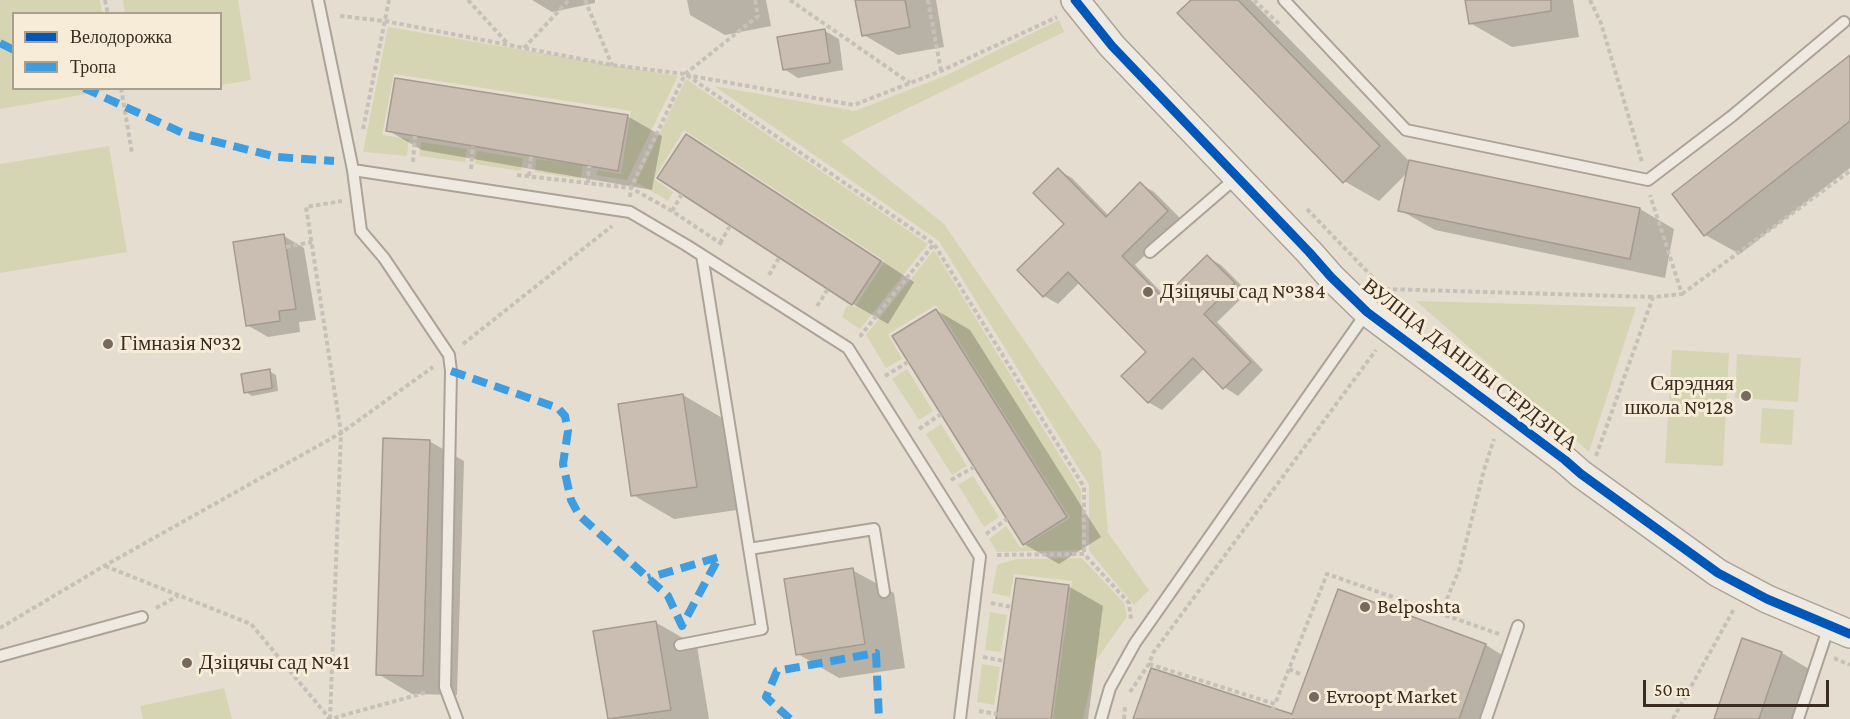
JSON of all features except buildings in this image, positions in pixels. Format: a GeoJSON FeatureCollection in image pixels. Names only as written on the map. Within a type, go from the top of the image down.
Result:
{"type":"FeatureCollection","features":[{"type":"Feature","properties":{"kind":"street","name":"ВУЛІЦА ДАНІЛЫ СЕРДЗІЧА"},"geometry":{"type":"LineString","coordinates":[[1069,7],[1112,46],[1237,177],[1331,278],[1361,319],[1565,460],[1718,573],[1767,599],[1840,630]]}},
{"type":"Feature","properties":{"kind":"lane"},"geometry":{"type":"LineString","coordinates":[[318,0],[352,170],[361,231],[384,258],[449,355],[451,371],[445,687],[457,719]]}},
{"type":"Feature","properties":{"kind":"lane"},"geometry":{"type":"LineString","coordinates":[[1284,0],[1406,130],[1648,180],[1732,116],[1844,22]]}},
{"type":"Feature","properties":{"kind":"lane"},"geometry":{"type":"LineString","coordinates":[[352,170],[630,212],[848,348],[980,557],[960,719]]}},
{"type":"Feature","properties":{"kind":"lane"},"geometry":{"type":"LineString","coordinates":[[1150,252],[1237,177]]}},
{"type":"Feature","properties":{"kind":"lane"},"geometry":{"type":"LineString","coordinates":[[680,645],[762,629],[702,255]]}},
{"type":"Feature","properties":{"kind":"lane"},"geometry":{"type":"LineString","coordinates":[[1101,719],[1110,688],[1135,643],[1361,319]]}},
{"type":"Feature","properties":{"kind":"lane"},"geometry":{"type":"LineString","coordinates":[[749,549],[874,529],[884,592]]}},
{"type":"Feature","properties":{"kind":"lane"},"geometry":{"type":"LineString","coordinates":[[0,656],[142,617]]}},
{"type":"Feature","properties":{"kind":"lane"},"geometry":{"type":"LineString","coordinates":[[1486,719],[1518,626]]}},
{"type":"Feature","properties":{"kind":"lane"},"geometry":{"type":"LineString","coordinates":[[1798,719],[1821,652],[1840,630]]}},
{"type":"Feature","properties":{"kind":"path"},"geometry":{"type":"LineString","coordinates":[[385,21],[389,0]]}},
{"type":"Feature","properties":{"kind":"path"},"geometry":{"type":"LineString","coordinates":[[468,0],[510,45]]}},
{"type":"Feature","properties":{"kind":"path"},"geometry":{"type":"LineString","coordinates":[[524,48],[569,0]]}},
{"type":"Feature","properties":{"kind":"path"},"geometry":{"type":"LineString","coordinates":[[585,0],[612,64]]}},
{"type":"Feature","properties":{"kind":"path"},"geometry":{"type":"LineString","coordinates":[[0,628],[104,566],[341,433],[449,355],[630,212],[631,188],[684,74],[758,16],[754,0]]}},
{"type":"Feature","properties":{"kind":"path"},"geometry":{"type":"LineString","coordinates":[[790,0],[910,84]]}},
{"type":"Feature","properties":{"kind":"path"},"geometry":{"type":"LineString","coordinates":[[928,0],[941,70]]}},
{"type":"Feature","properties":{"kind":"path"},"geometry":{"type":"LineString","coordinates":[[1254,0],[1287,32]]}},
{"type":"Feature","properties":{"kind":"path"},"geometry":{"type":"LineString","coordinates":[[1590,0],[1601,23],[1648,180],[1650,194],[1682,294]]}},
{"type":"Feature","properties":{"kind":"path"},"geometry":{"type":"LineString","coordinates":[[332,15],[385,21],[612,64],[684,74],[854,105],[941,70],[1069,7]]}},
{"type":"Feature","properties":{"kind":"path"},"geometry":{"type":"LineString","coordinates":[[684,74],[934,244],[1084,487],[1084,554],[1129,603],[1131,618]]}},
{"type":"Feature","properties":{"kind":"path"},"geometry":{"type":"LineString","coordinates":[[121,90],[132,153]]}},
{"type":"Feature","properties":{"kind":"path"},"geometry":{"type":"LineString","coordinates":[[412,162],[415,136]]}},
{"type":"Feature","properties":{"kind":"path"},"geometry":{"type":"LineString","coordinates":[[471,169],[473,146]]}},
{"type":"Feature","properties":{"kind":"path"},"geometry":{"type":"LineString","coordinates":[[529,176],[531,156]]}},
{"type":"Feature","properties":{"kind":"path"},"geometry":{"type":"LineString","coordinates":[[588,183],[589,166]]}},
{"type":"Feature","properties":{"kind":"path"},"geometry":{"type":"LineString","coordinates":[[1301,203],[1384,289],[1653,297],[1682,294],[1850,171]]}},
{"type":"Feature","properties":{"kind":"path"},"geometry":{"type":"LineString","coordinates":[[672,211],[682,194]]}},
{"type":"Feature","properties":{"kind":"path"},"geometry":{"type":"LineString","coordinates":[[330,719],[341,433],[306,207],[350,199]]}},
{"type":"Feature","properties":{"kind":"path"},"geometry":{"type":"LineString","coordinates":[[720,243],[730,226]]}},
{"type":"Feature","properties":{"kind":"path"},"geometry":{"type":"LineString","coordinates":[[286,247],[312,242]]}},
{"type":"Feature","properties":{"kind":"path"},"geometry":{"type":"LineString","coordinates":[[867,345],[861,335],[934,244]]}},
{"type":"Feature","properties":{"kind":"path"},"geometry":{"type":"LineString","coordinates":[[769,274],[779,258]]}},
{"type":"Feature","properties":{"kind":"path"},"geometry":{"type":"LineString","coordinates":[[817,306],[828,289]]}},
{"type":"Feature","properties":{"kind":"path"},"geometry":{"type":"LineString","coordinates":[[1593,465],[1653,297]]}},
{"type":"Feature","properties":{"kind":"path"},"geometry":{"type":"LineString","coordinates":[[1124,719],[1126,698],[1149,664],[1153,653],[1379,345],[1361,319]]}},
{"type":"Feature","properties":{"kind":"path"},"geometry":{"type":"LineString","coordinates":[[885,376],[908,363]]}},
{"type":"Feature","properties":{"kind":"path"},"geometry":{"type":"LineString","coordinates":[[879,366],[891,385]]}},
{"type":"Feature","properties":{"kind":"path"},"geometry":{"type":"LineString","coordinates":[[913,421],[918,430],[941,414]]}},
{"type":"Feature","properties":{"kind":"path"},"geometry":{"type":"LineString","coordinates":[[1441,613],[1459,570],[1484,470],[1497,430]]}},
{"type":"Feature","properties":{"kind":"path"},"geometry":{"type":"LineString","coordinates":[[955,490],[949,481],[974,467]]}},
{"type":"Feature","properties":{"kind":"path"},"geometry":{"type":"LineString","coordinates":[[983,536],[1007,519]]}},
{"type":"Feature","properties":{"kind":"path"},"geometry":{"type":"LineString","coordinates":[[994,555],[1084,554]]}},
{"type":"Feature","properties":{"kind":"path"},"geometry":{"type":"LineString","coordinates":[[104,566],[251,624],[330,719]]}},
{"type":"Feature","properties":{"kind":"path"},"geometry":{"type":"LineString","coordinates":[[1272,711],[1327,574],[1504,636]]}},
{"type":"Feature","properties":{"kind":"path"},"geometry":{"type":"LineString","coordinates":[[142,617],[178,595]]}},
{"type":"Feature","properties":{"kind":"path"},"geometry":{"type":"LineString","coordinates":[[987,602],[1012,607]]}},
{"type":"Feature","properties":{"kind":"path"},"geometry":{"type":"LineString","coordinates":[[1673,719],[1734,609],[1743,614]]}},
{"type":"Feature","properties":{"kind":"path"},"geometry":{"type":"LineString","coordinates":[[1821,652],[1850,665]]}},
{"type":"Feature","properties":{"kind":"path"},"geometry":{"type":"LineString","coordinates":[[978,667],[980,656],[1004,661]]}},
{"type":"Feature","properties":{"kind":"path"},"geometry":{"type":"LineString","coordinates":[[1149,664],[1217,688],[1275,704]]}},
{"type":"Feature","properties":{"kind":"path"},"geometry":{"type":"LineString","coordinates":[[1289,669],[1300,674]]}},
{"type":"Feature","properties":{"kind":"path"},"geometry":{"type":"LineString","coordinates":[[330,719],[425,692]]}},
{"type":"Feature","properties":{"kind":"path"},"geometry":{"type":"LineString","coordinates":[[972,710],[997,714]]}},
{"type":"Feature","properties":{"kind":"green space"},"geometry":{"type":"Polygon","coordinates":[[[0,0],[100,0],[102,12],[12,12],[12,90],[109,90],[0,109],[0,0]]]}},
{"type":"Feature","properties":{"kind":"green space"},"geometry":{"type":"Polygon","coordinates":[[[123,0],[238,0],[251,80],[222,85],[222,12],[125,12],[123,0]]]}},
{"type":"Feature","properties":{"kind":"green space"},"geometry":{"type":"Polygon","coordinates":[[[1059,20],[1064,32],[841,141],[944,224],[1101,452],[1108,533],[1149,590],[1134,605],[1089,551],[1089,485],[939,241],[714,86],[855,111],[947,75],[1059,20]]]}},
{"type":"Feature","properties":{"kind":"green space"},"geometry":{"type":"Polygon","coordinates":[[[388,27],[678,76],[627,180],[596,175],[598,170],[621,174],[631,111],[394,74],[382,135],[409,139],[407,156],[363,152],[388,27]]]}},
{"type":"Feature","properties":{"kind":"green space"},"geometry":{"type":"Polygon","coordinates":[[[686,79],[928,244],[860,329],[842,317],[847,305],[855,307],[885,261],[684,130],[654,179],[673,192],[668,201],[636,182],[686,79]]]}},
{"type":"Feature","properties":{"kind":"green space"},"geometry":{"type":"Polygon","coordinates":[[[421,142],[467,149],[465,162],[419,156],[421,142]]]}},
{"type":"Feature","properties":{"kind":"green space"},"geometry":{"type":"Polygon","coordinates":[[[109,146],[127,252],[0,273],[0,164],[109,146]]]}},
{"type":"Feature","properties":{"kind":"green space"},"geometry":{"type":"Polygon","coordinates":[[[477,151],[523,158],[521,171],[475,164],[477,151]]]}},
{"type":"Feature","properties":{"kind":"green space"},"geometry":{"type":"Polygon","coordinates":[[[536,159],[583,165],[581,179],[535,172],[536,159]]]}},
{"type":"Feature","properties":{"kind":"green space"},"geometry":{"type":"Polygon","coordinates":[[[934,250],[1081,490],[1082,550],[997,552],[989,539],[1006,526],[1021,548],[1070,518],[936,305],[888,334],[902,359],[886,368],[866,335],[934,250]]]}},
{"type":"Feature","properties":{"kind":"green space"},"geometry":{"type":"Polygon","coordinates":[[[1416,301],[1636,307],[1589,452],[1416,301]]]}},
{"type":"Feature","properties":{"kind":"green space"},"geometry":{"type":"Polygon","coordinates":[[[1672,350],[1729,353],[1723,466],[1665,463],[1672,350]]]}},
{"type":"Feature","properties":{"kind":"green space"},"geometry":{"type":"Polygon","coordinates":[[[1737,354],[1801,358],[1798,402],[1735,398],[1737,354]]]}},
{"type":"Feature","properties":{"kind":"green space"},"geometry":{"type":"Polygon","coordinates":[[[907,369],[933,411],[919,420],[892,379],[907,369]]]}},
{"type":"Feature","properties":{"kind":"green space"},"geometry":{"type":"Polygon","coordinates":[[[1762,408],[1794,410],[1792,445],[1760,443],[1762,408]]]}},
{"type":"Feature","properties":{"kind":"green space"},"geometry":{"type":"Polygon","coordinates":[[[941,424],[967,466],[952,475],[926,434],[941,424]]]}},
{"type":"Feature","properties":{"kind":"green space"},"geometry":{"type":"Polygon","coordinates":[[[973,476],[999,517],[984,527],[958,485],[973,476]]]}},
{"type":"Feature","properties":{"kind":"green space"},"geometry":{"type":"Polygon","coordinates":[[[1082,558],[1124,603],[1127,617],[1096,660],[1083,719],[1053,719],[1072,581],[1014,574],[1010,597],[992,593],[997,565],[1016,559],[1082,558]]]}},
{"type":"Feature","properties":{"kind":"green space"},"geometry":{"type":"Polygon","coordinates":[[[990,612],[1007,615],[1001,652],[985,650],[990,612]]]}},
{"type":"Feature","properties":{"kind":"green space"},"geometry":{"type":"Polygon","coordinates":[[[982,664],[1000,667],[994,705],[977,702],[982,664]]]}},
{"type":"Feature","properties":{"kind":"green space"},"geometry":{"type":"Polygon","coordinates":[[[224,688],[232,719],[143,719],[140,706],[224,688]]]}},
{"type":"Feature","properties":{"kind":"marked path"},"geometry":{"type":"LineString","coordinates":[[0,43],[12,49]]}},
{"type":"Feature","properties":{"kind":"marked path"},"geometry":{"type":"LineString","coordinates":[[88,90],[185,134],[277,157],[334,161]]}},
{"type":"Feature","properties":{"kind":"marked path"},"geometry":{"type":"LineString","coordinates":[[451,371],[558,408],[565,416],[568,431],[563,464],[571,500],[579,515],[648,578],[668,596],[682,626],[719,557],[648,578]]}},
{"type":"Feature","properties":{"kind":"marked path"},"geometry":{"type":"LineString","coordinates":[[790,719],[766,697],[777,671],[876,653],[879,719]]}},
{"type":"Feature","properties":{"kind":"cycle path"},"geometry":{"type":"LineString","coordinates":[[1075,0],[1112,46],[1367,312],[1581,474],[1718,573],[1767,599],[1850,634]]}},
{"type":"Feature","properties":{"kind":"place","name":"Дзіцячы сад №384"},"geometry":{"type":"Point","coordinates":[1148,292]}},
{"type":"Feature","properties":{"kind":"place","name":"Гімназія №32"},"geometry":{"type":"Point","coordinates":[108,344]}},
{"type":"Feature","properties":{"kind":"place","name":"Сярэдняя школа №128"},"geometry":{"type":"Point","coordinates":[1746,396]}},
{"type":"Feature","properties":{"kind":"place","name":"Belposhta"},"geometry":{"type":"Point","coordinates":[1365,607]}},
{"type":"Feature","properties":{"kind":"place","name":"Дзіцячы сад №41"},"geometry":{"type":"Point","coordinates":[187,663]}},
{"type":"Feature","properties":{"kind":"place","name":"Evroopt Market"},"geometry":{"type":"Point","coordinates":[1314,697]}}]}
